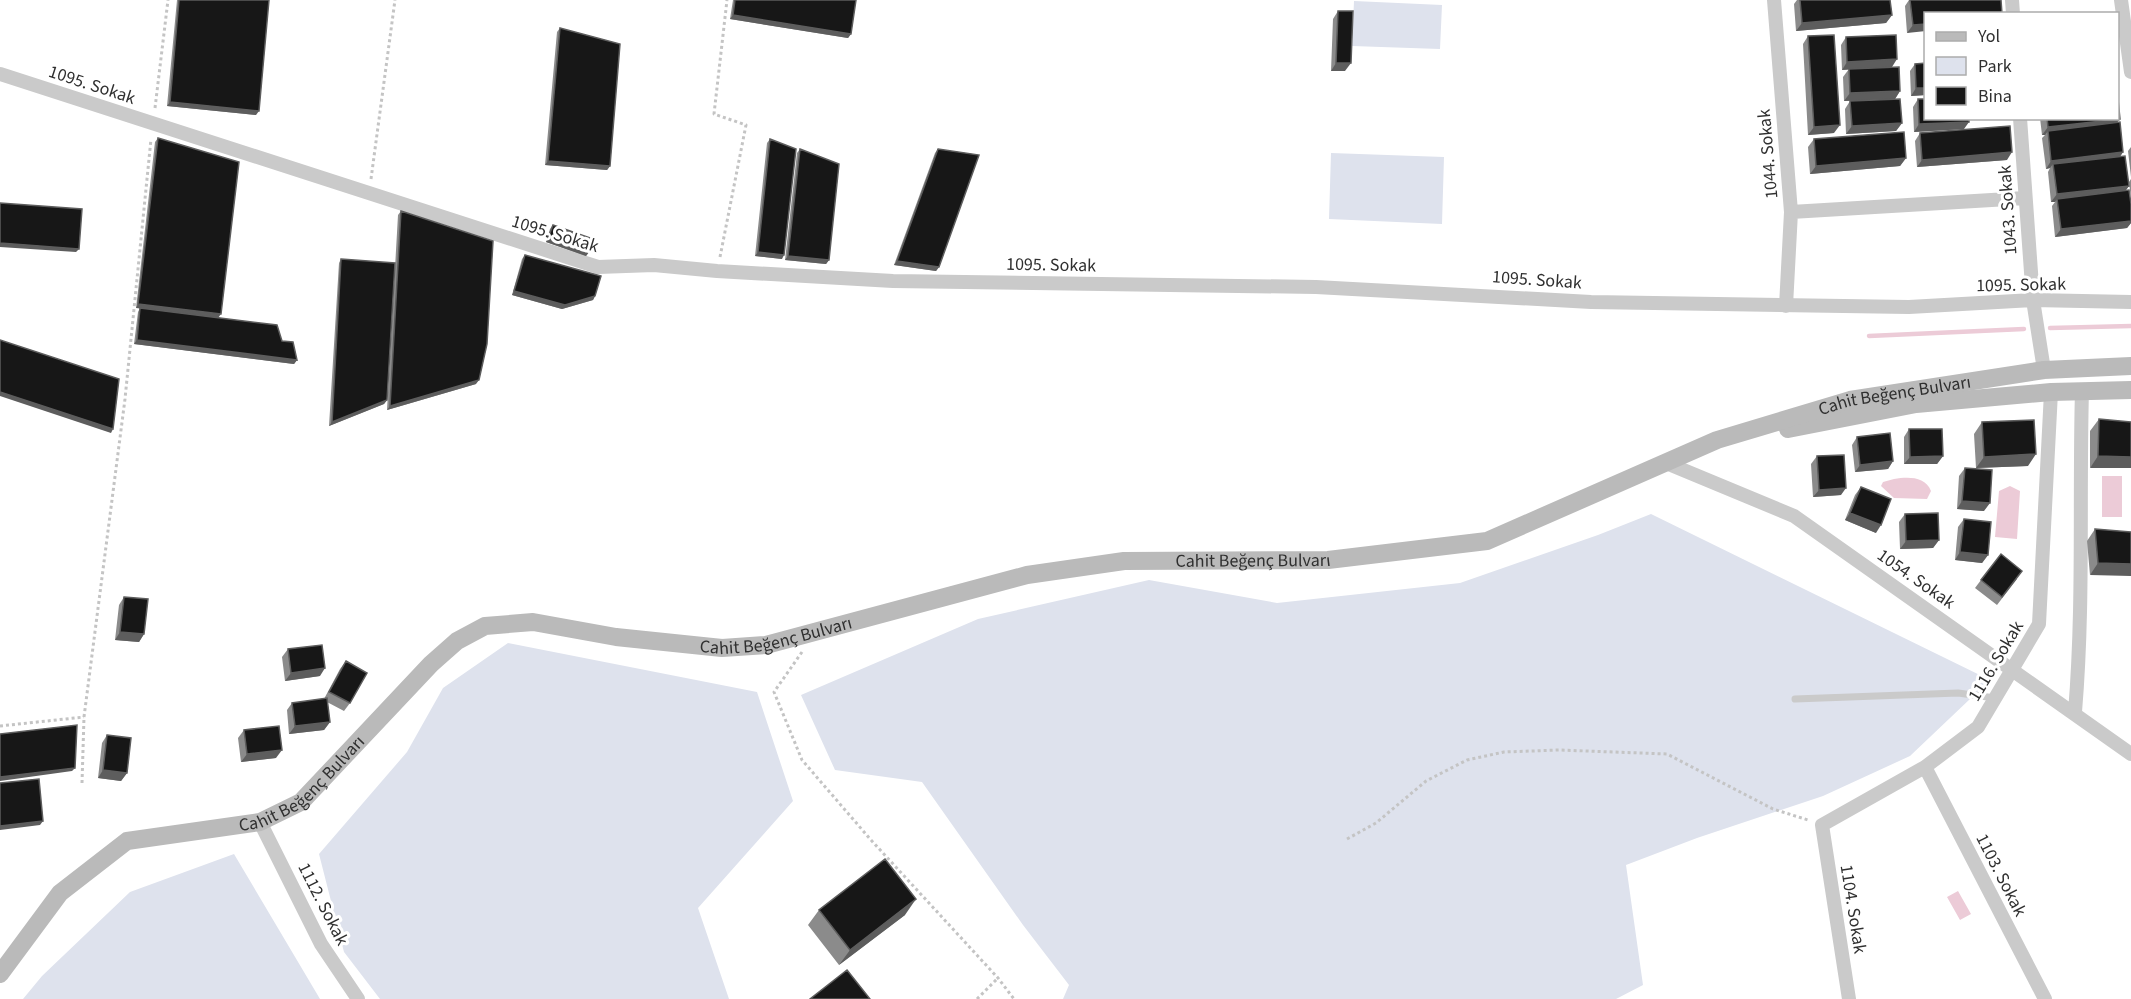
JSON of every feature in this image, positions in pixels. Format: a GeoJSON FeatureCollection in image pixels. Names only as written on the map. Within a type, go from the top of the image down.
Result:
{"type":"FeatureCollection","features":[{"type":"Feature","properties":{"kind":"main road","name":"Cahit Beğenç Bulvarı"},"geometry":{"type":"LineString","coordinates":[[0,974],[60,893],[127,842],[260,822],[301,802],[431,664],[457,641],[485,626],[533,622],[616,637],[722,648],[766,645],[815,634],[1027,575],[1124,561],[1328,560],[1487,541],[1717,440],[1850,400],[2044,370],[2131,366]]}},
{"type":"Feature","properties":{"kind":"main road","name":"Cahit Beğenç Bulvarı"},"geometry":{"type":"LineString","coordinates":[[1664,462],[1784,430],[1916,404],[2051,392],[2131,390]]}},
{"type":"Feature","properties":{"kind":"street","name":"1044. Sokak"},"geometry":{"type":"LineString","coordinates":[[1774,0],[1791,212],[1786,306]]}},
{"type":"Feature","properties":{"kind":"street"},"geometry":{"type":"LineString","coordinates":[[2121,0],[2131,72]]}},
{"type":"Feature","properties":{"kind":"street","name":"1095. Sokak"},"geometry":{"type":"LineString","coordinates":[[0,74],[598,267],[654,265],[893,281],[1316,286],[1591,302],[1909,307],[2033,300],[2131,302]]}},
{"type":"Feature","properties":{"kind":"street","name":"1043. Sokak"},"geometry":{"type":"LineString","coordinates":[[2020,120],[2033,300],[2044,370]]}},
{"type":"Feature","properties":{"kind":"street"},"geometry":{"type":"LineString","coordinates":[[1791,212],[2025,198]]}},
{"type":"Feature","properties":{"kind":"street"},"geometry":{"type":"LineString","coordinates":[[2075,712],[2080,643],[2079,496],[2082,390]]}},
{"type":"Feature","properties":{"kind":"street","name":"1116. Sokak"},"geometry":{"type":"LineString","coordinates":[[1822,825],[1925,767],[1978,727],[2039,624],[2051,392]]}},
{"type":"Feature","properties":{"kind":"street","name":"1054. Sokak"},"geometry":{"type":"LineString","coordinates":[[1664,462],[1794,516],[2075,712],[2131,754]]}},
{"type":"Feature","properties":{"kind":"street","name":"1103. Sokak"},"geometry":{"type":"LineString","coordinates":[[1925,767],[2045,999]]}},
{"type":"Feature","properties":{"kind":"street","name":"1112. Sokak"},"geometry":{"type":"LineString","coordinates":[[260,822],[321,944],[358,999]]}},
{"type":"Feature","properties":{"kind":"street","name":"1104. Sokak"},"geometry":{"type":"LineString","coordinates":[[1822,825],[1849,999]]}},
{"type":"Feature","properties":{"kind":"lane"},"geometry":{"type":"LineString","coordinates":[[2044,370],[2051,392]]}},
{"type":"Feature","properties":{"kind":"lane"},"geometry":{"type":"LineString","coordinates":[[1795,699],[1958,693],[1995,698]]}},
{"type":"Feature","properties":{"kind":"path"},"geometry":{"type":"LineString","coordinates":[[82,783],[84,717],[125,399],[168,0]]}},
{"type":"Feature","properties":{"kind":"path"},"geometry":{"type":"LineString","coordinates":[[369,193],[395,0]]}},
{"type":"Feature","properties":{"kind":"path"},"geometry":{"type":"LineString","coordinates":[[717,271],[746,124],[714,114],[728,0]]}},
{"type":"Feature","properties":{"kind":"path"},"geometry":{"type":"LineString","coordinates":[[815,634],[774,692],[802,760],[871,840],[998,978],[1014,999]]}},
{"type":"Feature","properties":{"kind":"path"},"geometry":{"type":"LineString","coordinates":[[0,726],[84,717]]}},
{"type":"Feature","properties":{"kind":"path"},"geometry":{"type":"LineString","coordinates":[[1347,839],[1376,823],[1426,781],[1467,760],[1504,752],[1559,750],[1667,754],[1773,809],[1822,825]]}},
{"type":"Feature","properties":{"kind":"path"},"geometry":{"type":"LineString","coordinates":[[977,999],[998,978]]}},
{"type":"Feature","properties":{"kind":"green space"},"geometry":{"type":"Polygon","coordinates":[[[1354,1],[1442,5],[1440,49],[1352,46],[1354,1]]]}},
{"type":"Feature","properties":{"kind":"green space"},"geometry":{"type":"Polygon","coordinates":[[[1331,153],[1444,157],[1442,224],[1329,219],[1331,153]]]}},
{"type":"Feature","properties":{"kind":"green space"},"geometry":{"type":"Polygon","coordinates":[[[1651,514],[1990,680],[1910,756],[1823,796],[1697,838],[1626,865],[1643,985],[1616,999],[1063,999],[1069,985],[1023,925],[922,782],[835,770],[801,695],[978,619],[1149,580],[1277,603],[1460,583],[1651,514]]]}},
{"type":"Feature","properties":{"kind":"green space"},"geometry":{"type":"Polygon","coordinates":[[[508,643],[757,692],[793,801],[698,908],[729,999],[380,999],[344,952],[319,854],[407,752],[443,688],[508,643]]]}},
{"type":"Feature","properties":{"kind":"green space"},"geometry":{"type":"Polygon","coordinates":[[[234,854],[320,999],[23,999],[42,976],[130,892],[234,854]]]}},
{"type":"Feature","properties":{"kind":"shaded area"},"geometry":{"type":"Polygon","coordinates":[[[2102,476],[2122,476],[2122,517],[2102,517],[2102,476]]]}},
{"type":"Feature","properties":{"kind":"shaded area"},"geometry":{"type":"Polygon","coordinates":[[[1894,479],[1920,480],[1931,491],[1927,499],[1894,498],[1881,486],[1883,482],[1894,479]]]}},
{"type":"Feature","properties":{"kind":"shaded area"},"geometry":{"type":"Polygon","coordinates":[[[2010,486],[2020,491],[2017,539],[1995,537],[1999,491],[2010,486]]]}},
{"type":"Feature","properties":{"kind":"shaded area"},"geometry":{"type":"Polygon","coordinates":[[[1958,891],[1971,914],[1960,920],[1947,897],[1958,891]]]}},
{"type":"Feature","properties":{"kind":"building"},"geometry":{"type":"Polygon","coordinates":[[[179,0],[269,0],[259,111],[170,102],[179,0]]]}},
{"type":"Feature","properties":{"kind":"building"},"geometry":{"type":"Polygon","coordinates":[[[735,0],[856,0],[851,34],[733,15],[735,0]]]}},
{"type":"Feature","properties":{"kind":"building"},"geometry":{"type":"Polygon","coordinates":[[[1800,0],[1890,0],[1892,15],[1802,23],[1800,0]]]}},
{"type":"Feature","properties":{"kind":"building"},"geometry":{"type":"Polygon","coordinates":[[[1910,0],[2001,0],[2002,12],[1924,12],[1924,24],[1913,25],[1910,0]]]}},
{"type":"Feature","properties":{"kind":"building"},"geometry":{"type":"Polygon","coordinates":[[[1338,11],[1353,11],[1351,63],[1336,63],[1338,11]]]}},
{"type":"Feature","properties":{"kind":"building"},"geometry":{"type":"Polygon","coordinates":[[[560,28],[620,44],[610,166],[548,161],[560,28]]]}},
{"type":"Feature","properties":{"kind":"building"},"geometry":{"type":"Polygon","coordinates":[[[1834,35],[1840,125],[1814,127],[1808,36],[1834,35]]]}},
{"type":"Feature","properties":{"kind":"building"},"geometry":{"type":"Polygon","coordinates":[[[1896,35],[1897,59],[1847,62],[1846,37],[1896,35]]]}},
{"type":"Feature","properties":{"kind":"building"},"geometry":{"type":"Polygon","coordinates":[[[1924,63],[1924,88],[1916,88],[1915,64],[1924,63]]]}},
{"type":"Feature","properties":{"kind":"building"},"geometry":{"type":"Polygon","coordinates":[[[1899,67],[1900,91],[1850,93],[1849,69],[1899,67]]]}},
{"type":"Feature","properties":{"kind":"building"},"geometry":{"type":"Polygon","coordinates":[[[1900,99],[1902,123],[1852,126],[1850,101],[1900,99]]]}},
{"type":"Feature","properties":{"kind":"building"},"geometry":{"type":"Polygon","coordinates":[[[1918,99],[1924,99],[1924,120],[1969,120],[1969,122],[1919,124],[1918,99]]]}},
{"type":"Feature","properties":{"kind":"building"},"geometry":{"type":"Polygon","coordinates":[[[2047,120],[2111,120],[2048,127],[2047,120]]]}},
{"type":"Feature","properties":{"kind":"building"},"geometry":{"type":"Polygon","coordinates":[[[2120,122],[2123,152],[2051,161],[2048,131],[2120,122]]]}},
{"type":"Feature","properties":{"kind":"building"},"geometry":{"type":"Polygon","coordinates":[[[2010,126],[2012,152],[1922,160],[1920,133],[2010,126]]]}},
{"type":"Feature","properties":{"kind":"building"},"geometry":{"type":"Polygon","coordinates":[[[1904,132],[1906,158],[1816,166],[1814,139],[1904,132]]]}},
{"type":"Feature","properties":{"kind":"building"},"geometry":{"type":"Polygon","coordinates":[[[158,138],[239,162],[221,314],[138,304],[158,138]]]}},
{"type":"Feature","properties":{"kind":"building"},"geometry":{"type":"Polygon","coordinates":[[[770,139],[796,149],[784,255],[758,252],[770,139]]]}},
{"type":"Feature","properties":{"kind":"building"},"geometry":{"type":"Polygon","coordinates":[[[800,149],[839,164],[829,260],[788,256],[800,149]]]}},
{"type":"Feature","properties":{"kind":"building"},"geometry":{"type":"Polygon","coordinates":[[[938,149],[979,155],[939,267],[897,261],[938,149]]]}},
{"type":"Feature","properties":{"kind":"building"},"geometry":{"type":"Polygon","coordinates":[[[2125,156],[2129,186],[2057,194],[2053,164],[2125,156]]]}},
{"type":"Feature","properties":{"kind":"building"},"geometry":{"type":"Polygon","coordinates":[[[2129,190],[2131,221],[2061,229],[2057,199],[2129,190]]]}},
{"type":"Feature","properties":{"kind":"building"},"geometry":{"type":"Polygon","coordinates":[[[0,203],[82,209],[79,249],[0,243],[0,203]]]}},
{"type":"Feature","properties":{"kind":"building"},"geometry":{"type":"Polygon","coordinates":[[[401,211],[493,241],[487,344],[479,380],[390,406],[401,211]]]}},
{"type":"Feature","properties":{"kind":"building"},"geometry":{"type":"Polygon","coordinates":[[[553,225],[593,239],[589,252],[548,238],[553,225]]]}},
{"type":"Feature","properties":{"kind":"building"},"geometry":{"type":"Polygon","coordinates":[[[525,255],[601,276],[595,296],[565,305],[514,291],[525,255]]]}},
{"type":"Feature","properties":{"kind":"building"},"geometry":{"type":"Polygon","coordinates":[[[341,259],[395,263],[387,400],[332,422],[341,259]]]}},
{"type":"Feature","properties":{"kind":"building"},"geometry":{"type":"Polygon","coordinates":[[[140,308],[277,325],[282,341],[293,342],[297,360],[137,340],[140,308]]]}},
{"type":"Feature","properties":{"kind":"building"},"geometry":{"type":"Polygon","coordinates":[[[0,340],[119,379],[113,429],[0,392],[0,340]]]}},
{"type":"Feature","properties":{"kind":"building"},"geometry":{"type":"Polygon","coordinates":[[[2099,419],[2131,422],[2131,457],[2098,456],[2099,419]]]}},
{"type":"Feature","properties":{"kind":"building"},"geometry":{"type":"Polygon","coordinates":[[[2034,420],[2036,454],[1984,457],[1982,422],[2034,420]]]}},
{"type":"Feature","properties":{"kind":"building"},"geometry":{"type":"Polygon","coordinates":[[[1909,429],[1942,429],[1943,456],[1910,457],[1909,429]]]}},
{"type":"Feature","properties":{"kind":"building"},"geometry":{"type":"Polygon","coordinates":[[[1890,433],[1893,461],[1860,465],[1857,437],[1890,433]]]}},
{"type":"Feature","properties":{"kind":"building"},"geometry":{"type":"Polygon","coordinates":[[[1844,455],[1846,488],[1819,490],[1817,456],[1844,455]]]}},
{"type":"Feature","properties":{"kind":"building"},"geometry":{"type":"Polygon","coordinates":[[[1965,468],[1992,470],[1990,503],[1962,501],[1965,468]]]}},
{"type":"Feature","properties":{"kind":"building"},"geometry":{"type":"Polygon","coordinates":[[[1861,487],[1891,499],[1881,525],[1850,513],[1861,487]]]}},
{"type":"Feature","properties":{"kind":"building"},"geometry":{"type":"Polygon","coordinates":[[[1938,513],[1939,540],[1906,541],[1905,514],[1938,513]]]}},
{"type":"Feature","properties":{"kind":"building"},"geometry":{"type":"Polygon","coordinates":[[[1964,519],[1991,522],[1988,555],[1960,552],[1964,519]]]}},
{"type":"Feature","properties":{"kind":"building"},"geometry":{"type":"Polygon","coordinates":[[[2095,529],[2131,532],[2131,564],[2098,563],[2095,529]]]}},
{"type":"Feature","properties":{"kind":"building"},"geometry":{"type":"Polygon","coordinates":[[[2001,554],[2022,571],[2002,597],[1981,580],[2001,554]]]}},
{"type":"Feature","properties":{"kind":"building"},"geometry":{"type":"Polygon","coordinates":[[[124,597],[148,599],[144,634],[120,632],[124,597]]]}},
{"type":"Feature","properties":{"kind":"building"},"geometry":{"type":"Polygon","coordinates":[[[322,645],[325,668],[291,673],[288,649],[322,645]]]}},
{"type":"Feature","properties":{"kind":"building"},"geometry":{"type":"Polygon","coordinates":[[[346,661],[367,673],[350,703],[329,692],[346,661]]]}},
{"type":"Feature","properties":{"kind":"building"},"geometry":{"type":"Polygon","coordinates":[[[327,698],[330,722],[295,726],[292,703],[327,698]]]}},
{"type":"Feature","properties":{"kind":"building"},"geometry":{"type":"Polygon","coordinates":[[[77,725],[75,768],[0,777],[0,734],[77,725]]]}},
{"type":"Feature","properties":{"kind":"building"},"geometry":{"type":"Polygon","coordinates":[[[279,726],[282,750],[247,754],[244,730],[279,726]]]}},
{"type":"Feature","properties":{"kind":"building"},"geometry":{"type":"Polygon","coordinates":[[[107,735],[131,738],[127,773],[103,770],[107,735]]]}},
{"type":"Feature","properties":{"kind":"building"},"geometry":{"type":"Polygon","coordinates":[[[39,779],[43,821],[0,826],[0,783],[39,779]]]}},
{"type":"Feature","properties":{"kind":"building"},"geometry":{"type":"Polygon","coordinates":[[[885,859],[916,899],[850,950],[819,910],[885,859]]]}},
{"type":"Feature","properties":{"kind":"building"},"geometry":{"type":"Polygon","coordinates":[[[847,970],[870,999],[810,999],[847,970]]]}},
{"type":"Feature","properties":{"kind":"waterway"},"geometry":{"type":"LineString","coordinates":[[2050,328],[2131,326]]}},
{"type":"Feature","properties":{"kind":"waterway"},"geometry":{"type":"LineString","coordinates":[[1869,336],[2024,329]]}}]}
